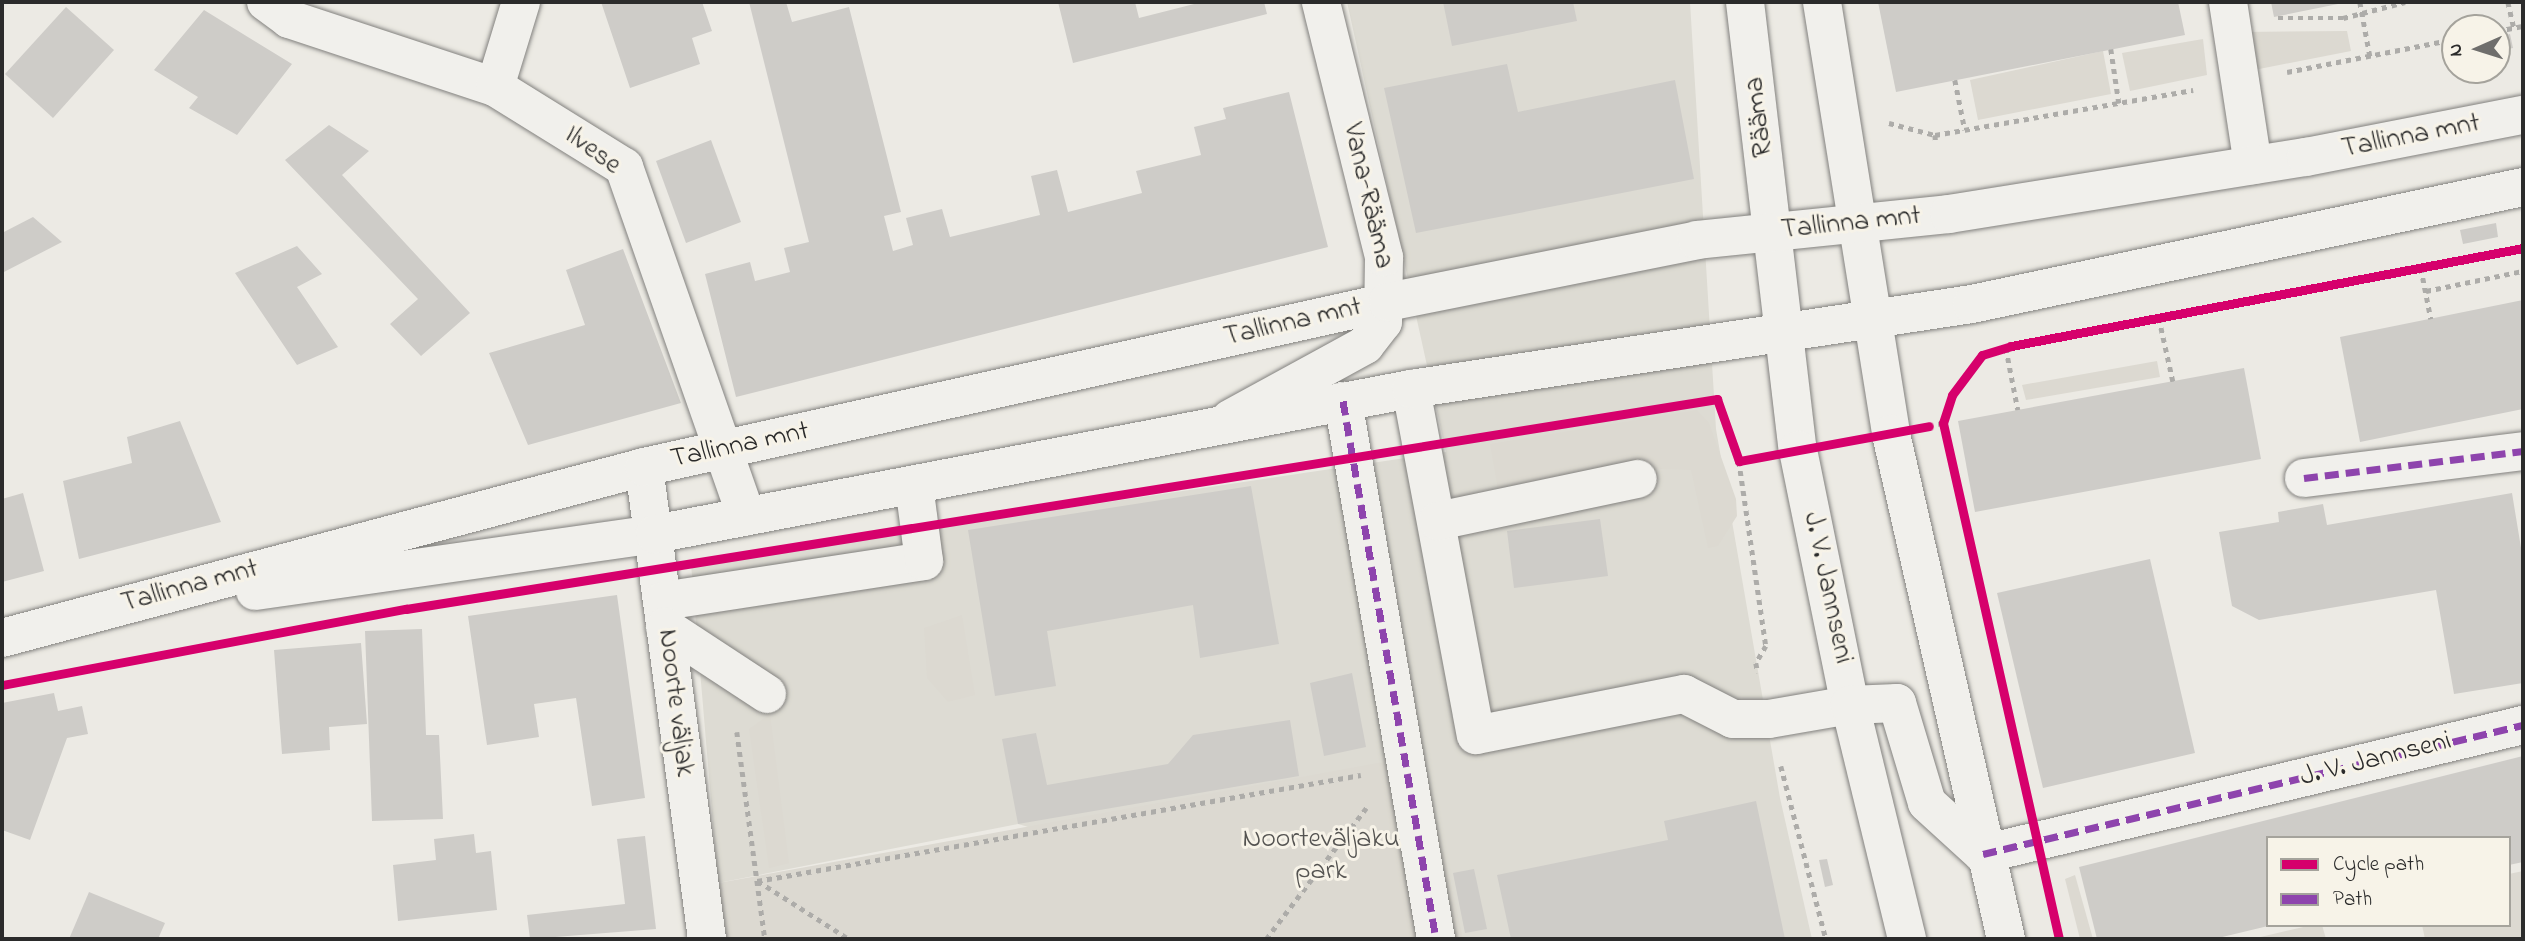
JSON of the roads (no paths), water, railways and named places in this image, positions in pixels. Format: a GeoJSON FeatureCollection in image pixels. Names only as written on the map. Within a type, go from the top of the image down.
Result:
{"type":"FeatureCollection","features":[{"type":"Feature","properties":{"kind":"main road","name":"Ilvese"},"geometry":{"type":"LineString","coordinates":[[266,2],[289,19],[495,87],[624,167],[746,516]]}},
{"type":"Feature","properties":{"kind":"main road"},"geometry":{"type":"LineString","coordinates":[[495,87],[521,2]]}},
{"type":"Feature","properties":{"kind":"main road","name":"Vana-Rääma"},"geometry":{"type":"LineString","coordinates":[[1218,425],[1365,345],[1383,322],[1388,302],[1384,257],[1321,2]]}},
{"type":"Feature","properties":{"kind":"main road","name":"Rääma"},"geometry":{"type":"LineString","coordinates":[[1745,2],[1773,233]]}},
{"type":"Feature","properties":{"kind":"main road"},"geometry":{"type":"LineString","coordinates":[[1822,2],[1870,321],[1935,647],[1983,854],[2006,939]]}},
{"type":"Feature","properties":{"kind":"main road"},"geometry":{"type":"LineString","coordinates":[[2229,10],[2253,165]]}},
{"type":"Feature","properties":{"kind":"main road","name":"Tallinna mnt"},"geometry":{"type":"LineString","coordinates":[[2,638],[644,467],[1388,302],[1697,240],[1856,226],[2253,165],[2523,115]]}},
{"type":"Feature","properties":{"kind":"main road","name":"Tallinna mnt"},"geometry":{"type":"LineString","coordinates":[[80,617],[655,534],[1411,389],[1870,321],[2523,187]]}},
{"type":"Feature","properties":{"kind":"main road","name":"J. V. Jannseni"},"geometry":{"type":"LineString","coordinates":[[1773,233],[1782,335],[1798,450],[1850,705],[1907,939]]}},
{"type":"Feature","properties":{"kind":"main road"},"geometry":{"type":"LineString","coordinates":[[1411,389],[1438,521],[1476,735],[1684,694],[1733,719],[1769,719],[1850,705],[1897,703],[1927,803],[1983,854]]}},
{"type":"Feature","properties":{"kind":"main road"},"geometry":{"type":"LineString","coordinates":[[1343,401],[1401,768],[1436,939]]}},
{"type":"Feature","properties":{"kind":"main road"},"geometry":{"type":"LineString","coordinates":[[2304,478],[2523,452]]}},
{"type":"Feature","properties":{"kind":"main road","name":"Noorte väljak"},"geometry":{"type":"LineString","coordinates":[[644,467],[707,939]]}},
{"type":"Feature","properties":{"kind":"main road"},"geometry":{"type":"LineString","coordinates":[[1438,521],[1638,479]]}},
{"type":"Feature","properties":{"kind":"main road"},"geometry":{"type":"LineString","coordinates":[[664,614],[924,561],[914,485]]}},
{"type":"Feature","properties":{"kind":"main road"},"geometry":{"type":"LineString","coordinates":[[664,614],[729,672],[767,694]]}},
{"type":"Feature","properties":{"kind":"main road","name":"J. V. Jannseni"},"geometry":{"type":"LineString","coordinates":[[1983,854],[2523,725]]}},
{"type":"Feature","properties":{"kind":"park label","name":"Noorteväljaku park"},"geometry":{"type":"Point","coordinates":[1321,856]}}]}
